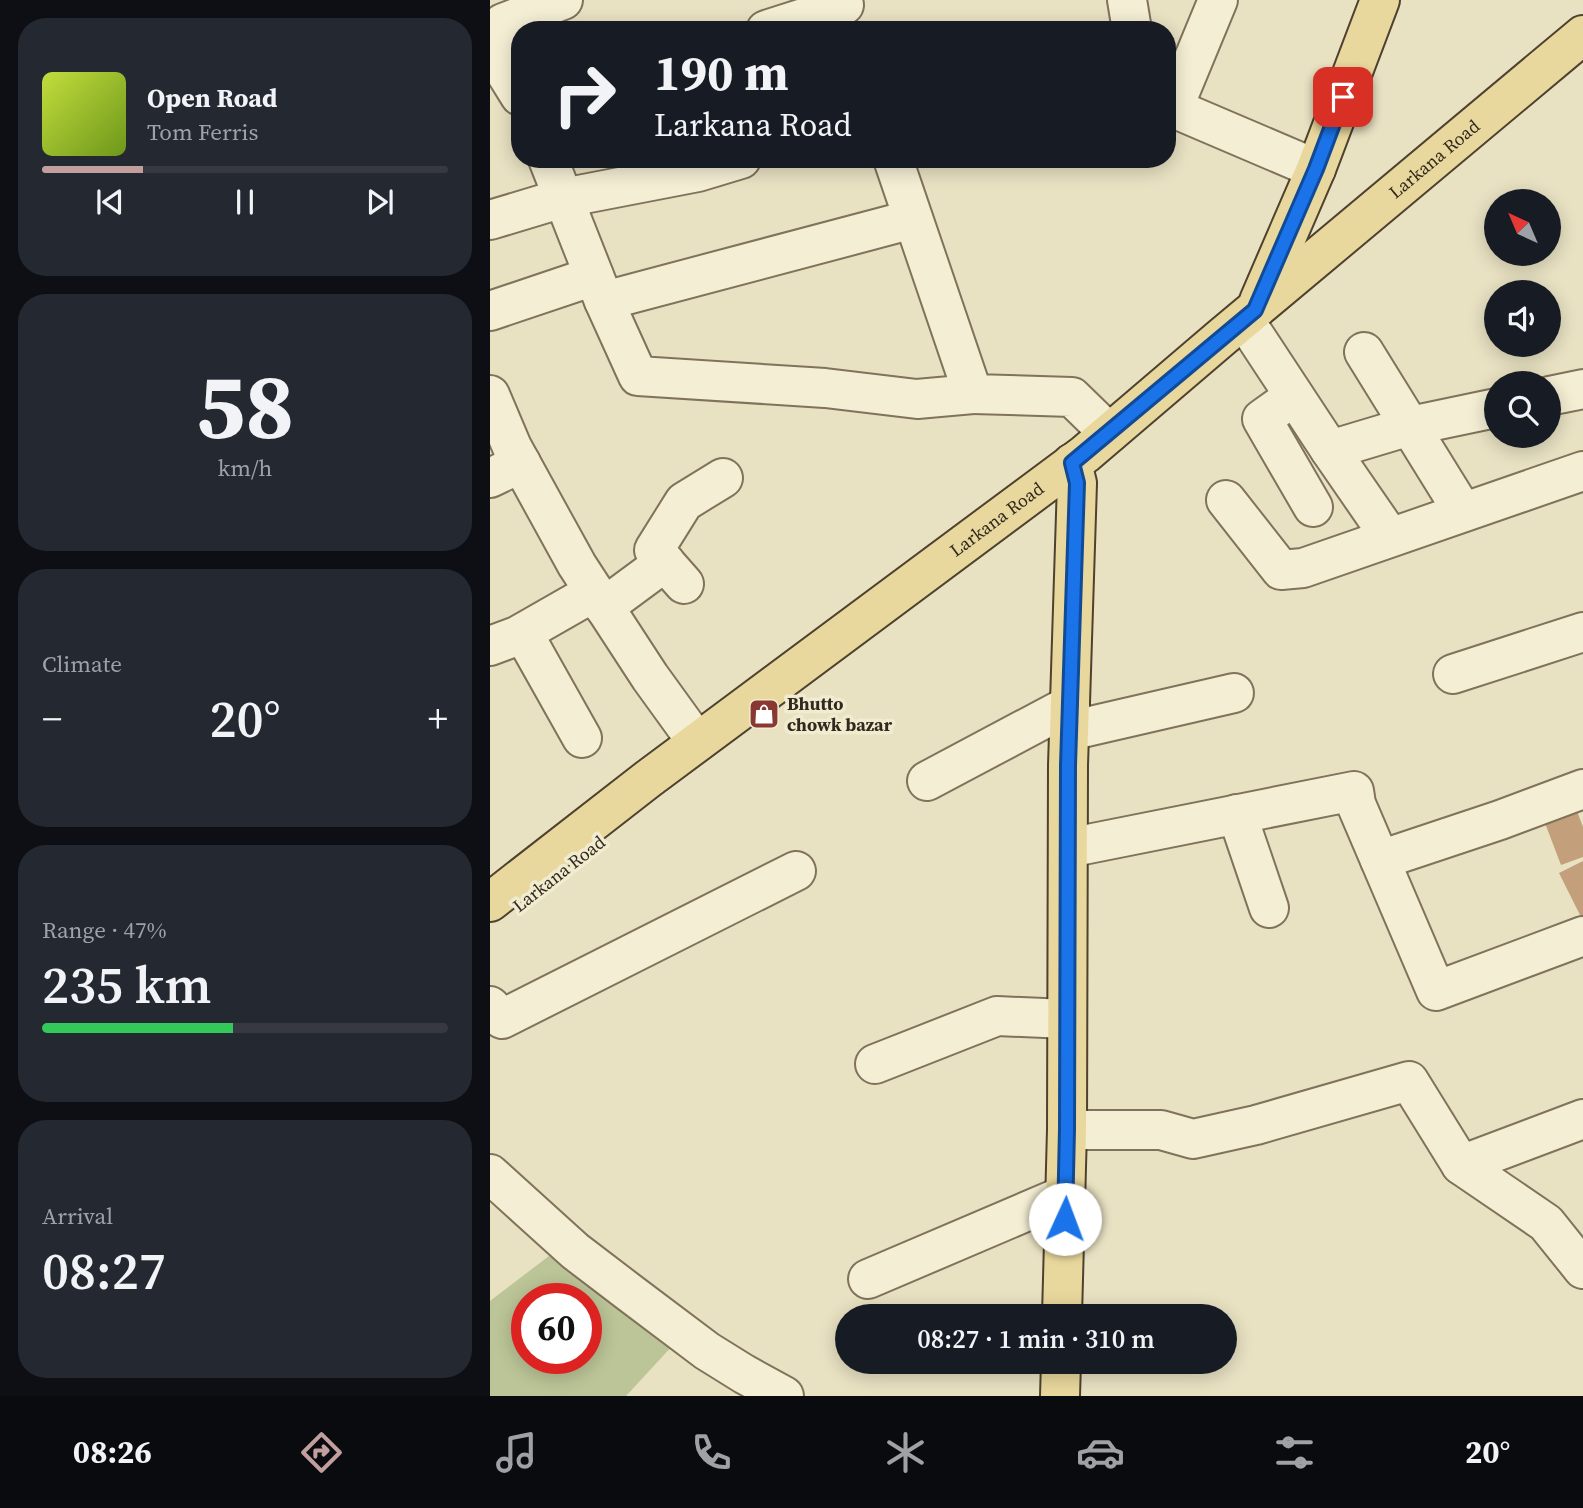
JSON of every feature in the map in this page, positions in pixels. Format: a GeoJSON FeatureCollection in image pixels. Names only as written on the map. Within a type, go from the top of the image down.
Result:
{"type":"FeatureCollection","features":[{"type":"Feature","properties":{"kind":"main road"},"geometry":{"type":"LineString","coordinates":[[1249,331],[1316,169],[1380,0]]}},
{"type":"Feature","properties":{"kind":"main road","name":"Larkana Road"},"geometry":{"type":"LineString","coordinates":[[490,902],[697,743],[1132,435],[1249,331],[1502,116],[1583,35]]}},
{"type":"Feature","properties":{"kind":"main road","name":"Larkana Road"},"geometry":{"type":"LineString","coordinates":[[1502,116],[1583,64]]}},
{"type":"Feature","properties":{"kind":"main road","name":"Larkana Road"},"geometry":{"type":"LineString","coordinates":[[490,929],[575,860],[710,760],[1075,473],[1109,433],[1249,331]]}},
{"type":"Feature","properties":{"kind":"main road"},"geometry":{"type":"LineString","coordinates":[[1062,1304],[1067,1129],[1069,718],[1075,473]]}},
{"type":"Feature","properties":{"kind":"main road"},"geometry":{"type":"LineString","coordinates":[[1060,1396],[1061,1374]]}},
{"type":"Feature","properties":{"kind":"street"},"geometry":{"type":"LineString","coordinates":[[505,82],[503,23],[563,0]]}},
{"type":"Feature","properties":{"kind":"street"},"geometry":{"type":"LineString","coordinates":[[1127,0],[1130,21]]}},
{"type":"Feature","properties":{"kind":"street"},"geometry":{"type":"LineString","coordinates":[[1176,88],[1218,0]]}},
{"type":"Feature","properties":{"kind":"street"},"geometry":{"type":"LineString","coordinates":[[806,21],[846,12]]}},
{"type":"Feature","properties":{"kind":"street"},"geometry":{"type":"LineString","coordinates":[[1176,105],[1180,111],[1316,169]]}},
{"type":"Feature","properties":{"kind":"street"},"geometry":{"type":"LineString","coordinates":[[551,168],[599,288],[638,376],[825,388],[917,399],[973,394],[1072,397],[1109,433]]}},
{"type":"Feature","properties":{"kind":"street"},"geometry":{"type":"LineString","coordinates":[[490,220],[563,198],[711,168]]}},
{"type":"Feature","properties":{"kind":"street"},"geometry":{"type":"LineString","coordinates":[[896,168],[973,394]]}},
{"type":"Feature","properties":{"kind":"street"},"geometry":{"type":"LineString","coordinates":[[490,311],[913,219]]}},
{"type":"Feature","properties":{"kind":"street"},"geometry":{"type":"LineString","coordinates":[[1249,331],[1390,537]]}},
{"type":"Feature","properties":{"kind":"street"},"geometry":{"type":"LineString","coordinates":[[1364,352],[1463,512]]}},
{"type":"Feature","properties":{"kind":"street"},"geometry":{"type":"LineString","coordinates":[[1561,394],[1583,389]]}},
{"type":"Feature","properties":{"kind":"street"},"geometry":{"type":"LineString","coordinates":[[490,396],[512,447],[505,471],[577,565],[697,743]]}},
{"type":"Feature","properties":{"kind":"street"},"geometry":{"type":"LineString","coordinates":[[1294,396],[1262,419],[1313,507]]}},
{"type":"Feature","properties":{"kind":"street"},"geometry":{"type":"LineString","coordinates":[[1330,450],[1410,426],[1484,411]]}},
{"type":"Feature","properties":{"kind":"street"},"geometry":{"type":"LineString","coordinates":[[1226,500],[1281,570],[1303,568],[1583,471]]}},
{"type":"Feature","properties":{"kind":"street"},"geometry":{"type":"LineString","coordinates":[[582,738],[506,640],[599,599],[674,573],[654,550],[684,502],[723,478]]}},
{"type":"Feature","properties":{"kind":"street"},"geometry":{"type":"LineString","coordinates":[[1453,674],[1583,632]]}},
{"type":"Feature","properties":{"kind":"street"},"geometry":{"type":"LineString","coordinates":[[927,781],[1069,718],[1234,693]]}},
{"type":"Feature","properties":{"kind":"street"},"geometry":{"type":"LineString","coordinates":[[1380,860],[1583,789]]}},
{"type":"Feature","properties":{"kind":"street"},"geometry":{"type":"LineString","coordinates":[[1068,848],[1354,791],[1356,804],[1436,991],[1583,936]]}},
{"type":"Feature","properties":{"kind":"street"},"geometry":{"type":"LineString","coordinates":[[1237,814],[1269,908]]}},
{"type":"Feature","properties":{"kind":"street"},"geometry":{"type":"LineString","coordinates":[[490,1006],[502,1018],[796,871]]}},
{"type":"Feature","properties":{"kind":"street"},"geometry":{"type":"LineString","coordinates":[[875,1064],[997,1016],[1067,1019]]}},
{"type":"Feature","properties":{"kind":"street"},"geometry":{"type":"LineString","coordinates":[[1067,1129],[1161,1130],[1193,1139],[1256,1125],[1409,1081],[1461,1165],[1546,1223],[1583,1269]]}},
{"type":"Feature","properties":{"kind":"street"},"geometry":{"type":"LineString","coordinates":[[1461,1165],[1583,1119]]}},
{"type":"Feature","properties":{"kind":"street"},"geometry":{"type":"LineString","coordinates":[[490,1174],[575,1251],[707,1351],[742,1385],[784,1396]]}},
{"type":"Feature","properties":{"kind":"street"},"geometry":{"type":"LineString","coordinates":[[868,1279],[1065,1195]]}},
{"type":"Feature","properties":{"kind":"green space"},"geometry":{"type":"Polygon","coordinates":[[[549,1256],[588,1283],[514,1283],[549,1256]]]}},
{"type":"Feature","properties":{"kind":"green space"},"geometry":{"type":"Polygon","coordinates":[[[511,1285],[511,1374],[602,1374],[602,1293],[675,1343],[626,1396],[490,1396],[490,1301],[511,1285]]]}},
{"type":"Feature","properties":{"kind":"building"},"geometry":{"type":"Polygon","coordinates":[[[1572,798],[1583,827],[1583,857],[1561,865],[1540,810],[1572,798]]]}},
{"type":"Feature","properties":{"kind":"building"},"geometry":{"type":"Polygon","coordinates":[[[1583,861],[1583,921],[1559,873],[1583,861]]]}},
{"type":"Feature","properties":{"kind":"place","name":"Bhutto chowk bazar"},"geometry":{"type":"Point","coordinates":[764,714]}},
{"type":"Feature","properties":{"kind":"route"},"geometry":{"type":"LineString","coordinates":[[1065,1219],[1068,765],[1077,483],[1072,463],[1255,310],[1316,169],[1343,97]]}}]}
